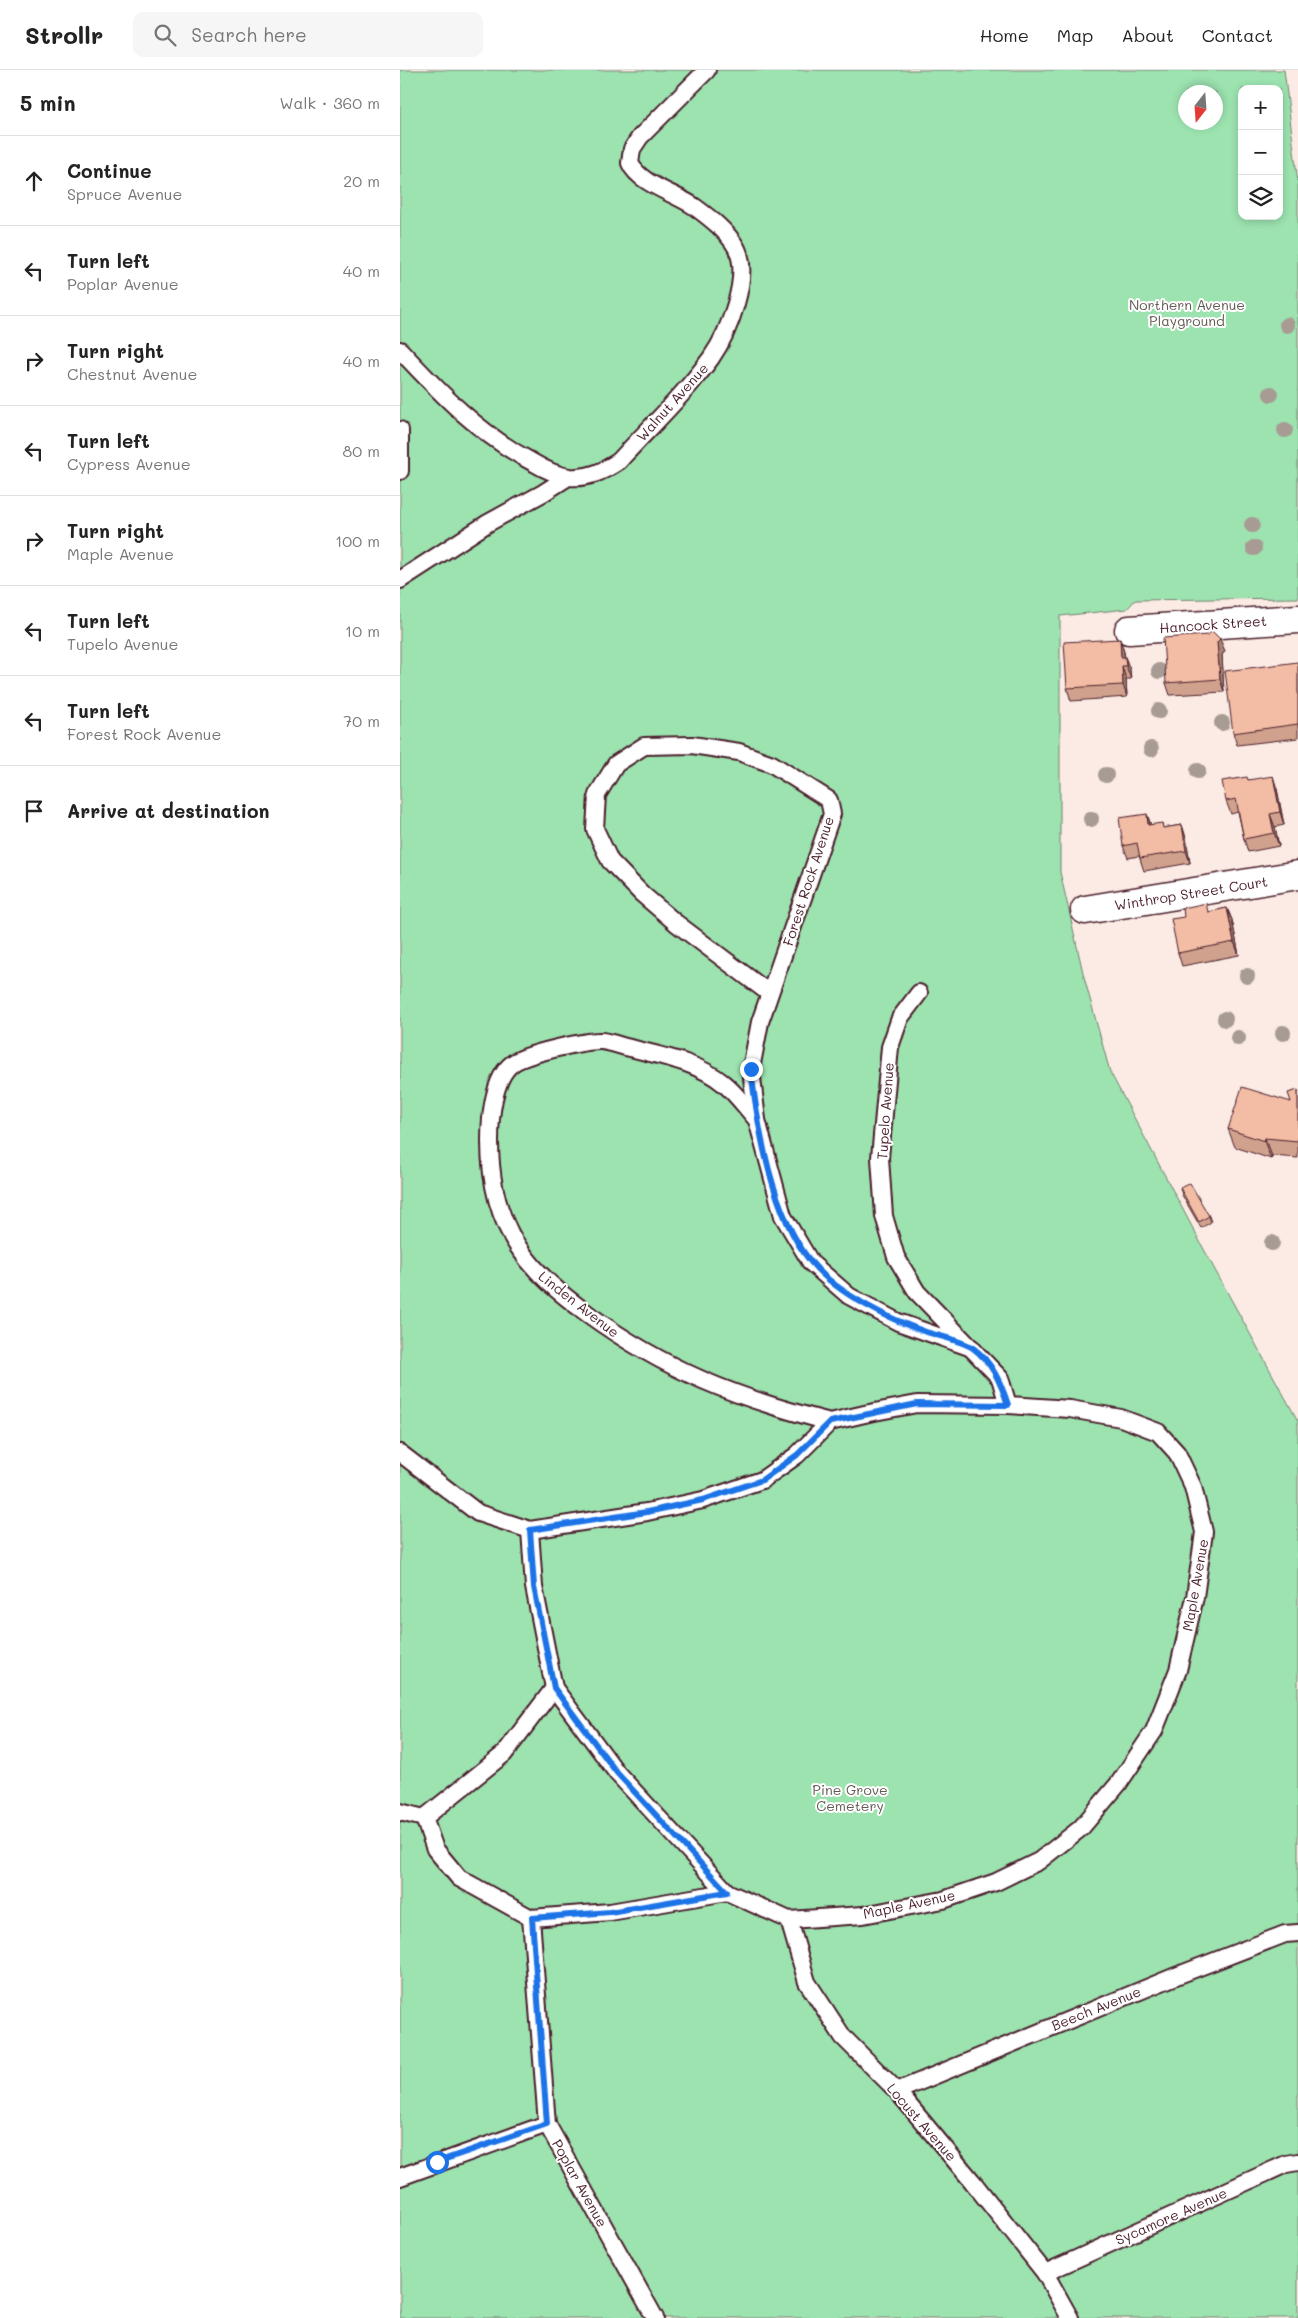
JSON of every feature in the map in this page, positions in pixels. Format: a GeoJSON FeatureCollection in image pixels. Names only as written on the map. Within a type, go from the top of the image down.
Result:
{"type":"FeatureCollection","features":[{"type":"Feature","properties":{"kind":"street","name":"Hancock Street"},"geometry":{"type":"LineString","coordinates":[[1129,630],[1298,619]]}},
{"type":"Feature","properties":{"kind":"street","name":"Winthrop Street Court"},"geometry":{"type":"LineString","coordinates":[[1085,910],[1298,875]]}},
{"type":"Feature","properties":{"kind":"lane","name":"Walnut Avenue"},"geometry":{"type":"LineString","coordinates":[[400,350],[475,426],[522,457],[568,477],[590,476],[606,470],[619,461],[712,357],[738,298],[742,281],[740,256],[721,228],[694,207],[641,177],[630,163],[632,149],[640,137],[707,70]]}},
{"type":"Feature","properties":{"kind":"lane"},"geometry":{"type":"LineString","coordinates":[[400,430],[400,471]]}},
{"type":"Feature","properties":{"kind":"lane","name":"Walnut Avenue"},"geometry":{"type":"LineString","coordinates":[[400,580],[488,523],[568,477]]}},
{"type":"Feature","properties":{"kind":"lane","name":"Forest Rock Avenue"},"geometry":{"type":"LineString","coordinates":[[769,993],[676,923],[642,894],[610,861],[595,829],[597,795],[616,764],[644,746],[692,745],[739,752],[772,764],[829,800],[832,814],[760,1022],[751,1069],[757,1120],[783,1216],[811,1263],[849,1296],[898,1322],[972,1348]]}},
{"type":"Feature","properties":{"kind":"lane","name":"Tupelo Avenue"},"geometry":{"type":"LineString","coordinates":[[919,993],[900,1018],[890,1047],[880,1158],[884,1216],[896,1257],[917,1292],[1000,1378],[1008,1405]]}},
{"type":"Feature","properties":{"kind":"lane","name":"Linden Avenue"},"geometry":{"type":"LineString","coordinates":[[757,1120],[724,1083],[698,1068],[671,1058],[601,1041],[554,1049],[513,1063],[500,1080],[490,1116],[490,1168],[498,1206],[518,1247],[536,1271],[568,1299],[626,1341],[673,1368],[718,1388],[767,1406],[830,1422]]}},
{"type":"Feature","properties":{"kind":"lane","name":"Maple Avenue"},"geometry":{"type":"LineString","coordinates":[[789,1920],[863,1915],[942,1900],[996,1882],[1039,1861],[1082,1828],[1119,1783],[1154,1731],[1178,1670],[1195,1597],[1204,1532],[1193,1487],[1177,1453],[1158,1432],[1121,1418],[1070,1408],[917,1404],[830,1422]]}},
{"type":"Feature","properties":{"kind":"lane"},"geometry":{"type":"LineString","coordinates":[[400,1453],[478,1513],[530,1530],[656,1510],[703,1500],[762,1480],[797,1455],[830,1422]]}},
{"type":"Feature","properties":{"kind":"lane"},"geometry":{"type":"LineString","coordinates":[[530,1530],[534,1587],[554,1688],[617,1773],[727,1892],[789,1920]]}},
{"type":"Feature","properties":{"kind":"lane"},"geometry":{"type":"LineString","coordinates":[[424,1818],[504,1754],[554,1688]]}},
{"type":"Feature","properties":{"kind":"lane"},"geometry":{"type":"LineString","coordinates":[[400,1812],[424,1818]]}},
{"type":"Feature","properties":{"kind":"lane"},"geometry":{"type":"LineString","coordinates":[[424,1818],[435,1849],[458,1878],[532,1918],[610,1912],[727,1892]]}},
{"type":"Feature","properties":{"kind":"lane","name":"Poplar Avenue"},"geometry":{"type":"LineString","coordinates":[[532,1918],[547,2124],[655,2318]]}},
{"type":"Feature","properties":{"kind":"lane","name":"Locust Avenue"},"geometry":{"type":"LineString","coordinates":[[789,1920],[807,1982],[843,2037],[897,2091],[1045,2273],[1070,2318]]}},
{"type":"Feature","properties":{"kind":"lane","name":"Beech Avenue"},"geometry":{"type":"LineString","coordinates":[[897,2091],[1176,1976],[1285,1934],[1298,1933]]}},
{"type":"Feature","properties":{"kind":"lane"},"geometry":{"type":"LineString","coordinates":[[400,2178],[547,2124]]}},
{"type":"Feature","properties":{"kind":"lane","name":"Sycamore Avenue"},"geometry":{"type":"LineString","coordinates":[[1045,2273],[1286,2164],[1298,2162]]}},
{"type":"Feature","properties":{"kind":"green space","name":"Pine Grove Cemetery"},"geometry":{"type":"Polygon","coordinates":[[[400,70],[1284,70],[1298,183],[1298,598],[1135,600],[1127,609],[1060,616],[1060,872],[1084,977],[1110,1072],[1216,1272],[1298,1421],[1298,2318],[400,2318],[400,70]]]}},
{"type":"Feature","properties":{"kind":"building"},"geometry":{"type":"Polygon","coordinates":[[[1212,631],[1220,639],[1217,642],[1220,679],[1166,683],[1163,638],[1208,635],[1212,631]]]}},
{"type":"Feature","properties":{"kind":"building"},"geometry":{"type":"Polygon","coordinates":[[[1120,639],[1121,657],[1125,657],[1126,666],[1122,666],[1123,685],[1067,688],[1064,642],[1120,639]]]}},
{"type":"Feature","properties":{"kind":"building"},"geometry":{"type":"Polygon","coordinates":[[[1298,662],[1298,724],[1233,733],[1225,671],[1298,662]]]}},
{"type":"Feature","properties":{"kind":"building"},"geometry":{"type":"Polygon","coordinates":[[[1273,776],[1280,812],[1270,814],[1274,833],[1244,839],[1236,799],[1226,801],[1222,781],[1247,777],[1248,780],[1273,776]]]}},
{"type":"Feature","properties":{"kind":"building"},"geometry":{"type":"Polygon","coordinates":[[[1147,814],[1148,825],[1162,823],[1163,828],[1182,825],[1186,851],[1140,858],[1137,843],[1123,846],[1119,818],[1147,814]]]}},
{"type":"Feature","properties":{"kind":"building"},"geometry":{"type":"Polygon","coordinates":[[[1206,903],[1208,912],[1227,908],[1234,942],[1178,953],[1171,919],[1184,917],[1183,908],[1206,903]]]}},
{"type":"Feature","properties":{"kind":"building"},"geometry":{"type":"Polygon","coordinates":[[[1242,1087],[1291,1102],[1288,1093],[1298,1090],[1298,1141],[1265,1138],[1264,1141],[1228,1129],[1242,1087]]]}},
{"type":"Feature","properties":{"kind":"building"},"geometry":{"type":"Polygon","coordinates":[[[1190,1183],[1209,1216],[1199,1222],[1180,1188],[1190,1183]]]}},
{"type":"Feature","properties":{"kind":"route"},"geometry":{"type":"LineString","coordinates":[[437,2162],[547,2124],[532,1918],[610,1912],[727,1892],[617,1773],[554,1688],[534,1587],[530,1530],[647,1512],[703,1500],[762,1480],[797,1455],[830,1422],[917,1404],[1008,1405],[1000,1378],[972,1348],[898,1322],[849,1296],[811,1263],[783,1216],[757,1120],[751,1069]]}},
{"type":"Feature","properties":{"kind":"park label","name":"Northern Avenue Playground"},"geometry":{"type":"Point","coordinates":[1187,312]}}]}
